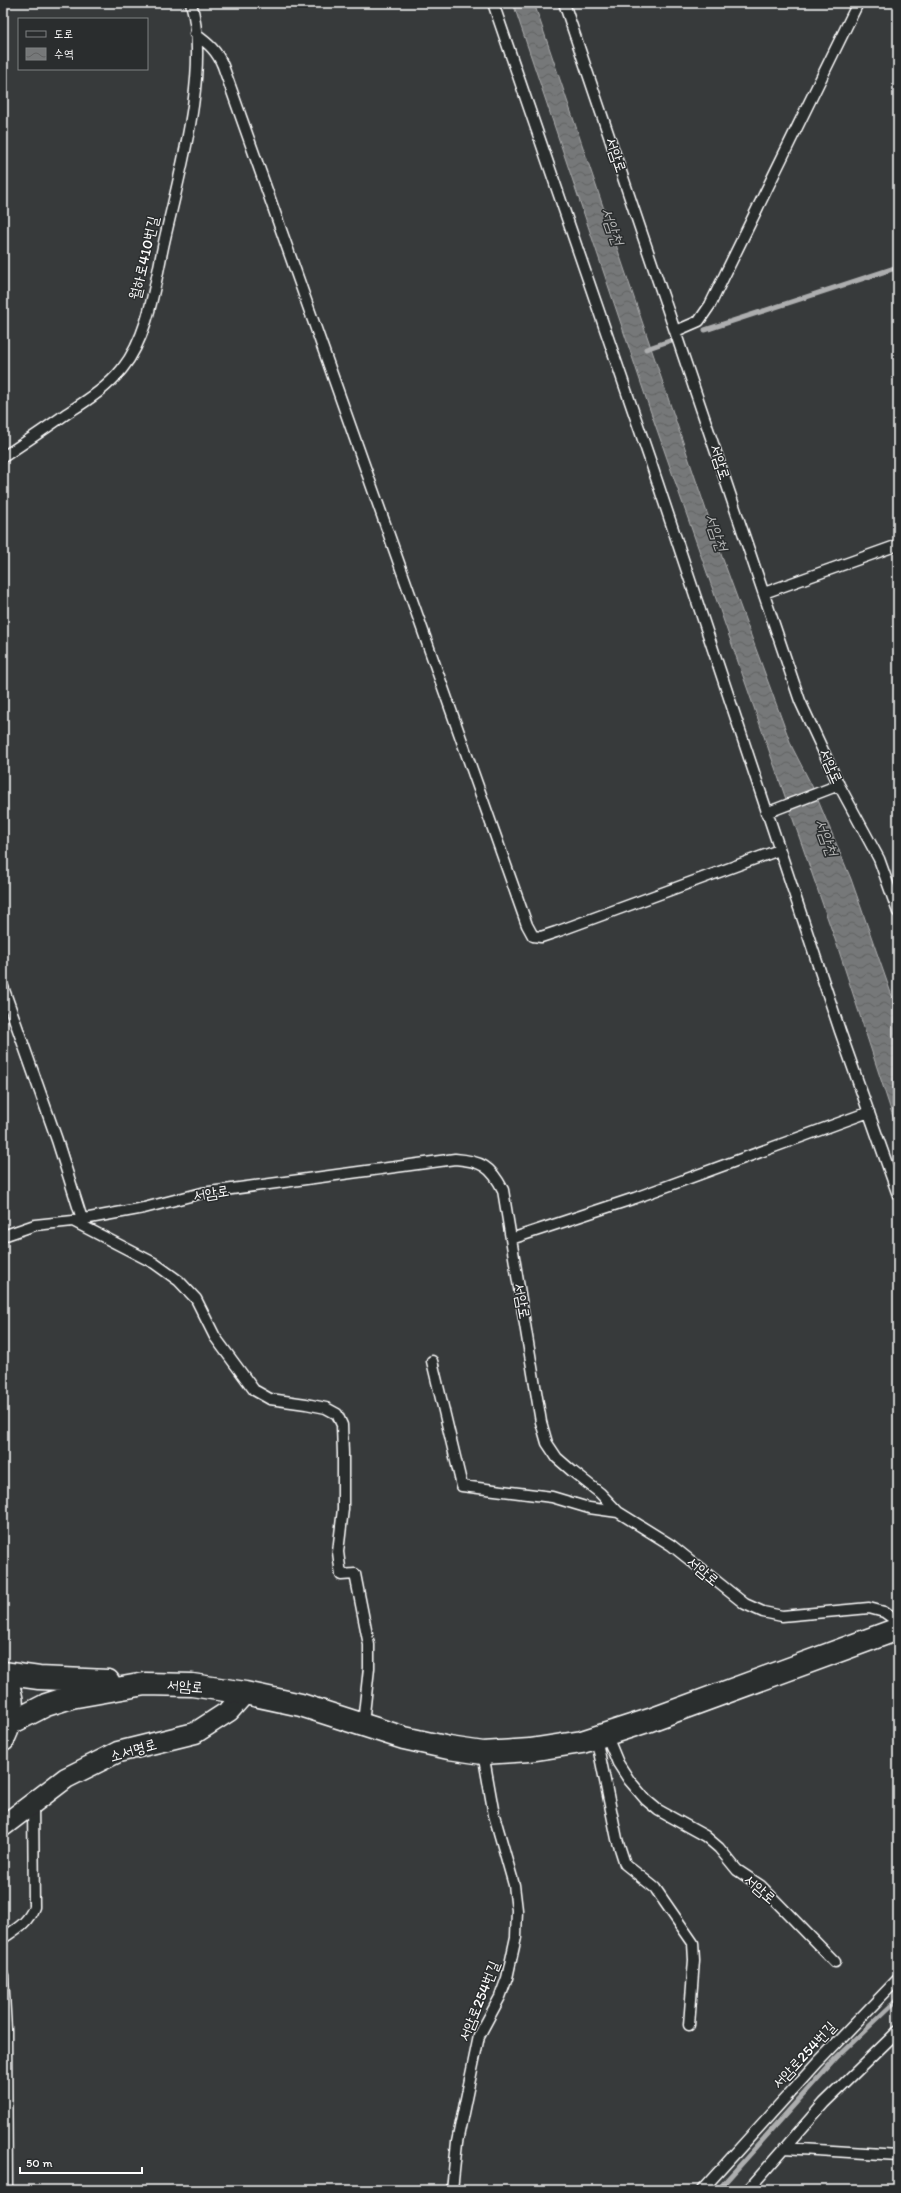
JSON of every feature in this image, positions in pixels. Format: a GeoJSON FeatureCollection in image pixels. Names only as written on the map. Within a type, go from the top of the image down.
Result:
{"type":"FeatureCollection","features":[{"type":"Feature","properties":{"kind":"street","name":"서암로"},"geometry":{"type":"LineString","coordinates":[[7,1731],[46,1705],[71,1697],[145,1684],[192,1685],[301,1704],[363,1723],[404,1738],[450,1748],[483,1753],[530,1750],[582,1742],[898,1629]]}},
{"type":"Feature","properties":{"kind":"street"},"geometry":{"type":"LineString","coordinates":[[3,1673],[40,1678],[145,1684]]}},
{"type":"Feature","properties":{"kind":"street"},"geometry":{"type":"LineString","coordinates":[[3,1676],[10,1688],[13,1706],[7,1731]]}},
{"type":"Feature","properties":{"kind":"street","name":"소서명로"},"geometry":{"type":"LineString","coordinates":[[3,1826],[66,1778],[118,1752],[195,1733],[228,1711],[244,1693]]}},
{"type":"Feature","properties":{"kind":"lane","name":"월하로410번길"},"geometry":{"type":"LineString","coordinates":[[3,457],[96,396],[115,377],[135,349],[154,286],[192,114],[196,52],[190,3]]}},
{"type":"Feature","properties":{"kind":"lane"},"geometry":{"type":"LineString","coordinates":[[493,3],[640,430],[766,813],[898,1195]]}},
{"type":"Feature","properties":{"kind":"lane","name":"서암로"},"geometry":{"type":"LineString","coordinates":[[564,3],[800,701],[836,787],[879,859],[898,912]]}},
{"type":"Feature","properties":{"kind":"lane"},"geometry":{"type":"LineString","coordinates":[[676,331],[699,321],[710,305],[858,3]]}},
{"type":"Feature","properties":{"kind":"lane"},"geometry":{"type":"LineString","coordinates":[[195,34],[210,44],[218,53],[223,66],[422,632],[527,925],[533,936],[541,937],[556,932],[779,850]]}},
{"type":"Feature","properties":{"kind":"lane"},"geometry":{"type":"LineString","coordinates":[[764,593],[898,546]]}},
{"type":"Feature","properties":{"kind":"lane"},"geometry":{"type":"LineString","coordinates":[[766,813],[836,787]]}},
{"type":"Feature","properties":{"kind":"lane"},"geometry":{"type":"LineString","coordinates":[[3,987],[57,1140],[78,1220],[154,1263],[178,1281],[196,1299],[215,1337],[254,1390],[270,1399],[326,1408],[337,1414],[342,1425],[343,1462],[343,1509],[338,1552],[341,1575],[355,1574],[369,1645],[369,1668],[363,1723]]}},
{"type":"Feature","properties":{"kind":"lane"},"geometry":{"type":"LineString","coordinates":[[511,1239],[635,1198],[869,1112]]}},
{"type":"Feature","properties":{"kind":"lane","name":"서암로"},"geometry":{"type":"LineString","coordinates":[[3,1236],[35,1225],[78,1220],[144,1208],[202,1193],[455,1159],[480,1163],[496,1176],[502,1190],[541,1422],[547,1443],[557,1458],[600,1493],[618,1512],[671,1545],[745,1604],[763,1612],[782,1616],[869,1608],[884,1612],[898,1622]]}},
{"type":"Feature","properties":{"kind":"lane"},"geometry":{"type":"LineString","coordinates":[[432,1361],[462,1486],[552,1497],[589,1508],[618,1512]]}},
{"type":"Feature","properties":{"kind":"lane"},"geometry":{"type":"LineString","coordinates":[[601,1735],[617,1839],[625,1864],[655,1888],[693,1943],[694,1960],[689,2025]]}},
{"type":"Feature","properties":{"kind":"lane","name":"서암로"},"geometry":{"type":"LineString","coordinates":[[601,1735],[629,1780],[646,1800],[658,1810],[705,1836],[719,1848],[737,1870],[761,1886],[835,1962]]}},
{"type":"Feature","properties":{"kind":"lane","name":"서암로254번길"},"geometry":{"type":"LineString","coordinates":[[452,2190],[457,2142],[479,2036],[500,1997],[507,1978],[516,1937],[517,1910],[514,1885],[494,1815],[483,1753]]}},
{"type":"Feature","properties":{"kind":"lane"},"geometry":{"type":"LineString","coordinates":[[3,1938],[23,1925],[30,1918],[34,1907],[32,1803]]}},
{"type":"Feature","properties":{"kind":"lane"},"geometry":{"type":"LineString","coordinates":[[3,1975],[6,2038],[7,2190]]}},
{"type":"Feature","properties":{"kind":"lane","name":"서암로254번길"},"geometry":{"type":"LineString","coordinates":[[702,2190],[818,2062],[898,1979]]}},
{"type":"Feature","properties":{"kind":"lane"},"geometry":{"type":"LineString","coordinates":[[748,2190],[784,2148],[856,2071],[898,2031]]}},
{"type":"Feature","properties":{"kind":"lane"},"geometry":{"type":"LineString","coordinates":[[784,2148],[898,2155]]}},
{"type":"Feature","properties":{"kind":"water","name":"서암천"},"geometry":{"type":"Polygon","coordinates":[[[513,3],[534,3],[721,554],[792,747],[812,786],[851,879],[898,1013],[898,1132],[839,951],[648,404],[513,3]]]}},
{"type":"Feature","properties":{"kind":"waterway"},"geometry":{"type":"LineString","coordinates":[[705,330],[898,267]]}},
{"type":"Feature","properties":{"kind":"waterway"},"geometry":{"type":"LineString","coordinates":[[646,349],[672,340]]}},
{"type":"Feature","properties":{"kind":"waterway"},"geometry":{"type":"LineString","coordinates":[[718,2190],[836,2058],[898,1999]]}}]}
